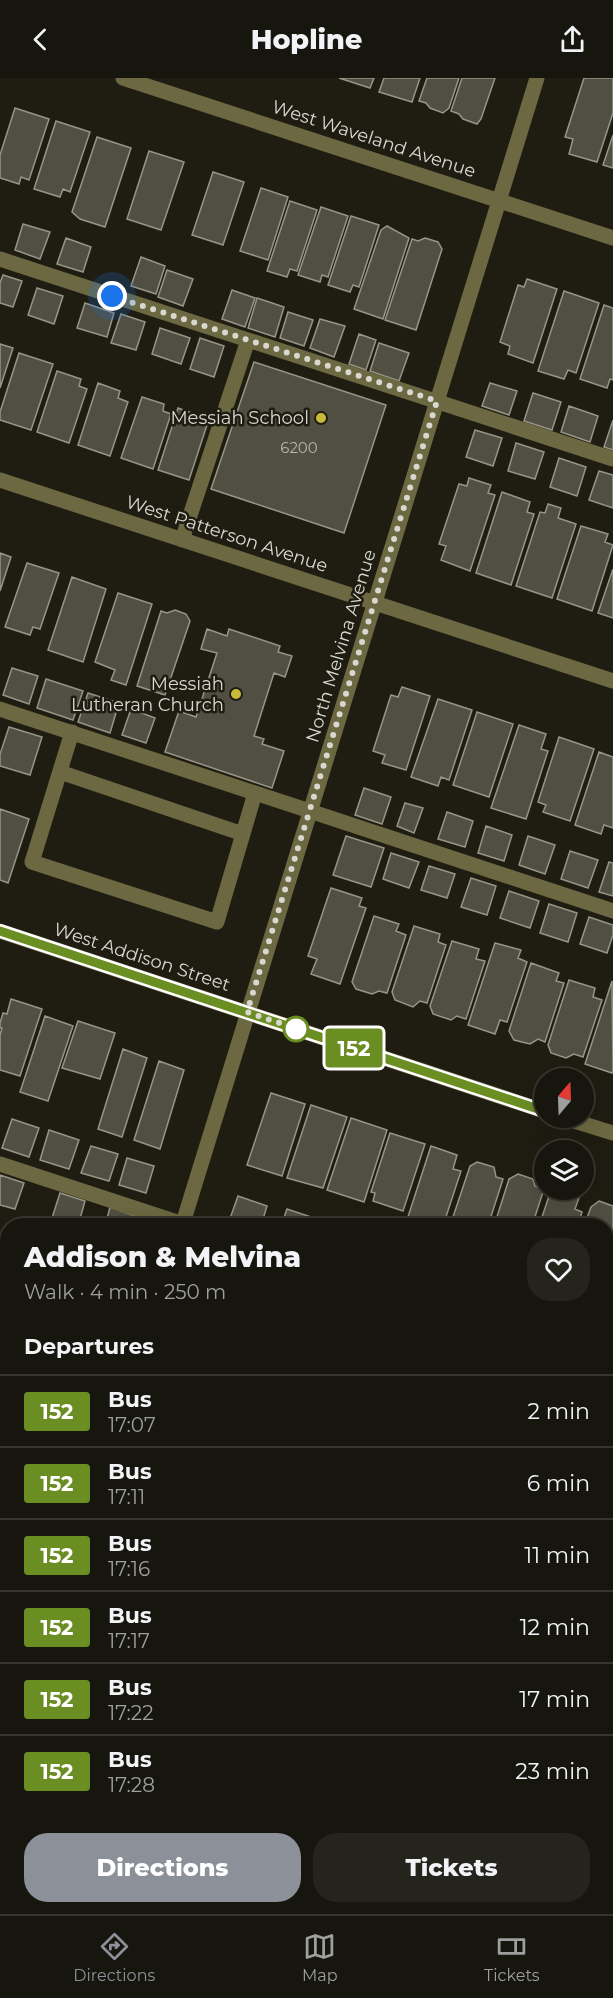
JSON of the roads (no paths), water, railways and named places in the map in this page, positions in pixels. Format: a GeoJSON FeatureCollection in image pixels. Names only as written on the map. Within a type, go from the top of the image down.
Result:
{"type":"FeatureCollection","features":[{"type":"Feature","properties":{"kind":"street","name":"West Waveland Avenue"},"geometry":{"type":"LineString","coordinates":[[123,78],[613,238]]}},
{"type":"Feature","properties":{"kind":"street","name":"North Melvina Avenue"},"geometry":{"type":"LineString","coordinates":[[186,1218],[247,1012],[537,78]]}},
{"type":"Feature","properties":{"kind":"street"},"geometry":{"type":"LineString","coordinates":[[0,258],[613,459]]}},
{"type":"Feature","properties":{"kind":"street"},"geometry":{"type":"LineString","coordinates":[[182,540],[248,340]]}},
{"type":"Feature","properties":{"kind":"street","name":"West Patterson Avenue"},"geometry":{"type":"LineString","coordinates":[[0,480],[613,681]]}},
{"type":"Feature","properties":{"kind":"street"},"geometry":{"type":"LineString","coordinates":[[0,709],[613,911]]}},
{"type":"Feature","properties":{"kind":"street"},"geometry":{"type":"LineString","coordinates":[[72,732],[32,862],[217,922],[255,793]]}},
{"type":"Feature","properties":{"kind":"street"},"geometry":{"type":"LineString","coordinates":[[60,772],[243,834]]}},
{"type":"Feature","properties":{"kind":"street","name":"West Addison Street"},"geometry":{"type":"LineString","coordinates":[[0,931],[534,1108]]}},
{"type":"Feature","properties":{"kind":"street"},"geometry":{"type":"LineString","coordinates":[[594,1127],[613,1133]]}},
{"type":"Feature","properties":{"kind":"street"},"geometry":{"type":"LineString","coordinates":[[0,1164],[163,1218]]}},
{"type":"Feature","properties":{"kind":"place","name":"Messiah School"},"geometry":{"type":"Point","coordinates":[321,418]}},
{"type":"Feature","properties":{"kind":"place","name":"Messiah Lutheran Church"},"geometry":{"type":"Point","coordinates":[236,694]}}]}
